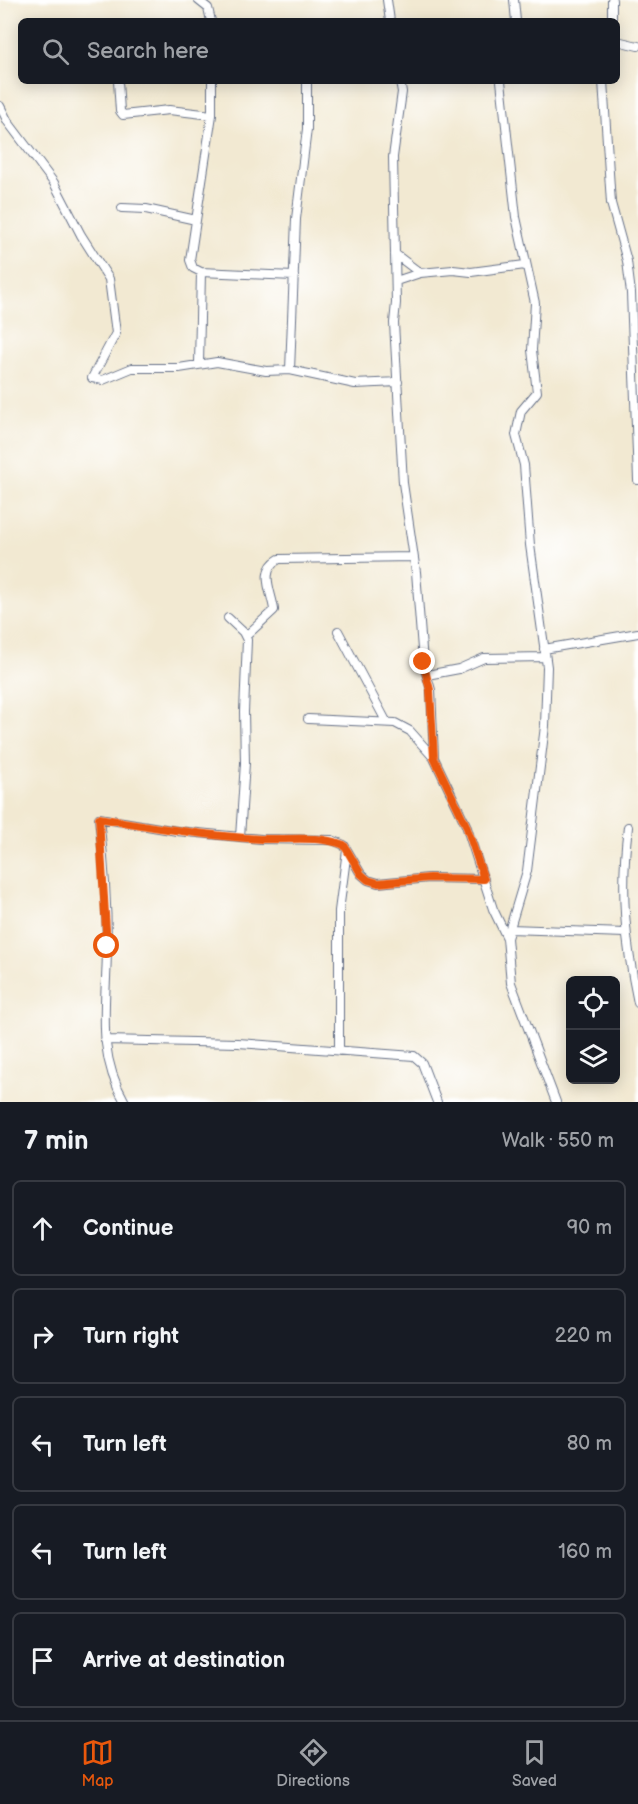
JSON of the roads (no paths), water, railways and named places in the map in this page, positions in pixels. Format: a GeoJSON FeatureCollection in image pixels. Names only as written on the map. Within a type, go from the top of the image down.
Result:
{"type":"FeatureCollection","features":[{"type":"Feature","properties":{"kind":"street"},"geometry":{"type":"LineString","coordinates":[[198,0],[208,8],[210,18]]}},
{"type":"Feature","properties":{"kind":"street"},"geometry":{"type":"LineString","coordinates":[[387,0],[390,18]]}},
{"type":"Feature","properties":{"kind":"street"},"geometry":{"type":"LineString","coordinates":[[514,0],[516,18]]}},
{"type":"Feature","properties":{"kind":"street"},"geometry":{"type":"LineString","coordinates":[[612,0],[612,18]]}},
{"type":"Feature","properties":{"kind":"street"},"geometry":{"type":"LineString","coordinates":[[620,42],[638,46]]}},
{"type":"Feature","properties":{"kind":"street"},"geometry":{"type":"LineString","coordinates":[[118,84],[120,111],[123,116],[169,110],[212,115]]}},
{"type":"Feature","properties":{"kind":"street"},"geometry":{"type":"LineString","coordinates":[[212,84],[212,115],[190,260],[193,268],[201,272],[294,276]]}},
{"type":"Feature","properties":{"kind":"street"},"geometry":{"type":"LineString","coordinates":[[290,370],[296,219],[307,129],[308,84]]}},
{"type":"Feature","properties":{"kind":"street"},"geometry":{"type":"LineString","coordinates":[[401,84],[402,92],[393,157],[396,281],[394,323],[403,483],[430,690],[434,758]]}},
{"type":"Feature","properties":{"kind":"street"},"geometry":{"type":"LineString","coordinates":[[501,84],[516,217],[535,303],[532,350],[537,392],[521,411],[516,435],[524,465],[530,545],[545,653],[545,726],[535,813],[527,871],[507,938]]}},
{"type":"Feature","properties":{"kind":"street"},"geometry":{"type":"LineString","coordinates":[[603,84],[611,203],[634,280],[638,480]]}},
{"type":"Feature","properties":{"kind":"street"},"geometry":{"type":"LineString","coordinates":[[0,106],[8,122],[54,183],[81,235],[110,279],[116,313],[116,333],[92,378],[103,380],[132,368],[179,368],[217,362],[266,371],[290,370],[355,384],[398,382]]}},
{"type":"Feature","properties":{"kind":"street"},"geometry":{"type":"LineString","coordinates":[[122,208],[146,209],[196,220]]}},
{"type":"Feature","properties":{"kind":"street"},"geometry":{"type":"LineString","coordinates":[[395,254],[420,273]]}},
{"type":"Feature","properties":{"kind":"street"},"geometry":{"type":"LineString","coordinates":[[396,281],[420,273],[453,270],[471,272],[525,265]]}},
{"type":"Feature","properties":{"kind":"street"},"geometry":{"type":"LineString","coordinates":[[200,364],[201,272]]}},
{"type":"Feature","properties":{"kind":"street"},"geometry":{"type":"LineString","coordinates":[[246,636],[274,610],[267,574],[273,563],[279,559],[413,557]]}},
{"type":"Feature","properties":{"kind":"street"},"geometry":{"type":"LineString","coordinates":[[228,618],[246,636],[245,763],[240,837]]}},
{"type":"Feature","properties":{"kind":"street"},"geometry":{"type":"LineString","coordinates":[[338,631],[386,722]]}},
{"type":"Feature","properties":{"kind":"street"},"geometry":{"type":"LineString","coordinates":[[427,675],[459,669],[484,658],[545,653],[638,633]]}},
{"type":"Feature","properties":{"kind":"street"},"geometry":{"type":"LineString","coordinates":[[308,719],[386,722],[410,731],[434,758],[466,825],[493,909],[507,938],[511,983],[556,1102]]}},
{"type":"Feature","properties":{"kind":"street"},"geometry":{"type":"LineString","coordinates":[[125,1102],[109,1070],[105,1040],[107,946],[99,818],[177,831],[240,837],[332,840],[344,845],[361,874],[368,880],[378,883],[429,878],[484,879]]}},
{"type":"Feature","properties":{"kind":"street"},"geometry":{"type":"LineString","coordinates":[[628,827],[624,859],[625,933],[638,1003]]}},
{"type":"Feature","properties":{"kind":"street"},"geometry":{"type":"LineString","coordinates":[[339,1051],[339,911],[347,850]]}},
{"type":"Feature","properties":{"kind":"street"},"geometry":{"type":"LineString","coordinates":[[510,929],[625,933]]}},
{"type":"Feature","properties":{"kind":"street"},"geometry":{"type":"LineString","coordinates":[[105,1040],[238,1043],[418,1058],[434,1087],[437,1102]]}}]}
